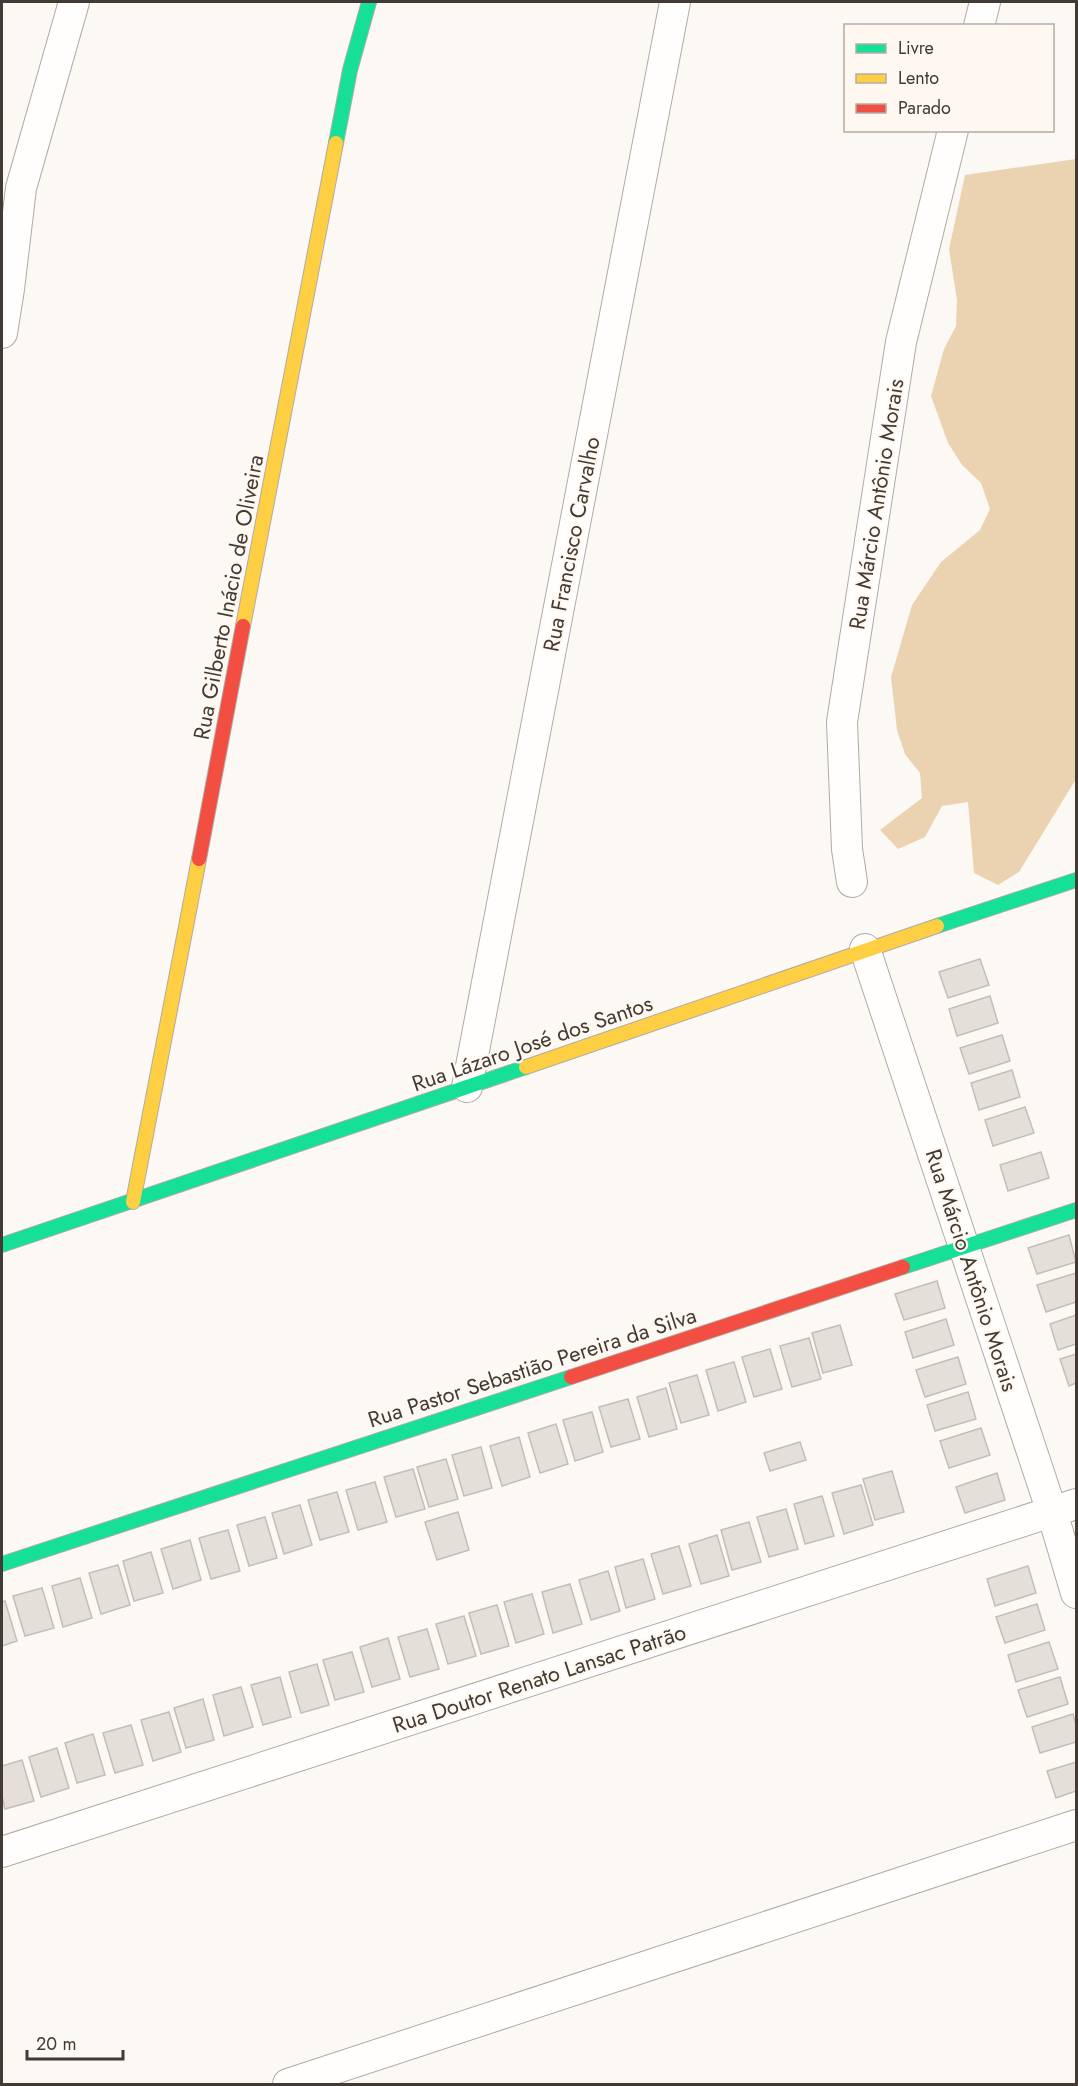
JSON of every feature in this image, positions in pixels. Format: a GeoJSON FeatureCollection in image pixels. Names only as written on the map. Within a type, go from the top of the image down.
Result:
{"type":"FeatureCollection","features":[{"type":"Feature","properties":{"kind":"street"},"geometry":{"type":"LineString","coordinates":[[2,333],[9,289],[11,191],[74,2]]}},
{"type":"Feature","properties":{"kind":"street","name":"Rua Gilberto Inácio de Oliveira"},"geometry":{"type":"LineString","coordinates":[[133,1202],[350,70],[369,2]]}},
{"type":"Feature","properties":{"kind":"street","name":"Rua Francisco Carvalho"},"geometry":{"type":"LineString","coordinates":[[467,1087],[675,2]]}},
{"type":"Feature","properties":{"kind":"street"},"geometry":{"type":"LineString","coordinates":[[980,24],[985,2]]}},
{"type":"Feature","properties":{"kind":"street","name":"Rua Márcio Antônio Morais"},"geometry":{"type":"LineString","coordinates":[[852,882],[847,849],[842,722],[901,342],[953,132]]}},
{"type":"Feature","properties":{"kind":"street","name":"Rua Lázaro José dos Santos"},"geometry":{"type":"LineString","coordinates":[[2,1245],[770,984],[865,949],[1077,880]]}},
{"type":"Feature","properties":{"kind":"street","name":"Rua Márcio Antônio Morais"},"geometry":{"type":"LineString","coordinates":[[865,949],[964,1247],[1064,1508],[1077,1593]]}},
{"type":"Feature","properties":{"kind":"street","name":"Rua Pastor Sebastião Pereira da Silva"},"geometry":{"type":"LineString","coordinates":[[2,1564],[1077,1210]]}},
{"type":"Feature","properties":{"kind":"street","name":"Rua Doutor Renato Lansac Patrão"},"geometry":{"type":"LineString","coordinates":[[2,1852],[1064,1508]]}},
{"type":"Feature","properties":{"kind":"street"},"geometry":{"type":"LineString","coordinates":[[288,2085],[1077,1825]]}},
{"type":"Feature","properties":{"kind":"shaded area"},"geometry":{"type":"Polygon","coordinates":[[[1076,159],[1076,779],[1019,872],[998,885],[974,873],[968,802],[942,806],[925,837],[898,849],[880,830],[922,798],[920,773],[905,754],[897,730],[891,677],[912,605],[941,562],[980,530],[990,509],[981,483],[962,465],[948,443],[931,396],[944,349],[956,326],[957,300],[949,249],[965,175],[1076,159]]]}},
{"type":"Feature","properties":{"kind":"building"},"geometry":{"type":"Polygon","coordinates":[[[980,959],[989,985],[948,998],[939,972],[980,959]]]}},
{"type":"Feature","properties":{"kind":"building"},"geometry":{"type":"Polygon","coordinates":[[[990,996],[998,1023],[957,1036],[949,1009],[990,996]]]}},
{"type":"Feature","properties":{"kind":"building"},"geometry":{"type":"Polygon","coordinates":[[[1002,1035],[1010,1061],[969,1074],[960,1048],[1002,1035]]]}},
{"type":"Feature","properties":{"kind":"building"},"geometry":{"type":"Polygon","coordinates":[[[1012,1070],[1020,1097],[979,1110],[971,1083],[1012,1070]]]}},
{"type":"Feature","properties":{"kind":"building"},"geometry":{"type":"Polygon","coordinates":[[[1025,1107],[1034,1133],[993,1146],[985,1120],[1025,1107]]]}},
{"type":"Feature","properties":{"kind":"building"},"geometry":{"type":"Polygon","coordinates":[[[1041,1152],[1049,1178],[1008,1191],[1000,1165],[1041,1152]]]}},
{"type":"Feature","properties":{"kind":"building"},"geometry":{"type":"Polygon","coordinates":[[[1069,1235],[1076,1262],[1037,1274],[1028,1248],[1069,1235]]]}},
{"type":"Feature","properties":{"kind":"building"},"geometry":{"type":"Polygon","coordinates":[[[1076,1273],[1076,1302],[1046,1312],[1037,1285],[1076,1273]]]}},
{"type":"Feature","properties":{"kind":"building"},"geometry":{"type":"Polygon","coordinates":[[[937,1281],[945,1308],[904,1320],[895,1294],[937,1281]]]}},
{"type":"Feature","properties":{"kind":"building"},"geometry":{"type":"Polygon","coordinates":[[[1076,1315],[1076,1344],[1058,1350],[1050,1324],[1076,1315]]]}},
{"type":"Feature","properties":{"kind":"building"},"geometry":{"type":"Polygon","coordinates":[[[946,1319],[954,1345],[913,1358],[905,1332],[946,1319]]]}},
{"type":"Feature","properties":{"kind":"building"},"geometry":{"type":"Polygon","coordinates":[[[840,1325],[852,1365],[823,1373],[812,1333],[840,1325]]]}},
{"type":"Feature","properties":{"kind":"building"},"geometry":{"type":"Polygon","coordinates":[[[809,1338],[821,1379],[792,1387],[780,1346],[809,1338]]]}},
{"type":"Feature","properties":{"kind":"building"},"geometry":{"type":"Polygon","coordinates":[[[770,1349],[782,1389],[754,1397],[742,1357],[770,1349]]]}},
{"type":"Feature","properties":{"kind":"building"},"geometry":{"type":"Polygon","coordinates":[[[1076,1354],[1076,1383],[1069,1386],[1060,1359],[1076,1354]]]}},
{"type":"Feature","properties":{"kind":"building"},"geometry":{"type":"Polygon","coordinates":[[[958,1357],[966,1384],[925,1397],[916,1370],[958,1357]]]}},
{"type":"Feature","properties":{"kind":"building"},"geometry":{"type":"Polygon","coordinates":[[[734,1362],[746,1402],[718,1411],[706,1370],[734,1362]]]}},
{"type":"Feature","properties":{"kind":"building"},"geometry":{"type":"Polygon","coordinates":[[[697,1375],[709,1415],[681,1423],[669,1383],[697,1375]]]}},
{"type":"Feature","properties":{"kind":"building"},"geometry":{"type":"Polygon","coordinates":[[[666,1388],[677,1429],[649,1437],[637,1397],[666,1388]]]}},
{"type":"Feature","properties":{"kind":"building"},"geometry":{"type":"Polygon","coordinates":[[[968,1392],[976,1419],[935,1431],[927,1405],[968,1392]]]}},
{"type":"Feature","properties":{"kind":"building"},"geometry":{"type":"Polygon","coordinates":[[[628,1399],[640,1439],[611,1447],[599,1407],[628,1399]]]}},
{"type":"Feature","properties":{"kind":"building"},"geometry":{"type":"Polygon","coordinates":[[[592,1412],[603,1452],[575,1461],[563,1420],[592,1412]]]}},
{"type":"Feature","properties":{"kind":"building"},"geometry":{"type":"Polygon","coordinates":[[[556,1424],[568,1464],[540,1473],[528,1433],[556,1424]]]}},
{"type":"Feature","properties":{"kind":"building"},"geometry":{"type":"Polygon","coordinates":[[[981,1428],[990,1455],[949,1468],[940,1441],[981,1428]]]}},
{"type":"Feature","properties":{"kind":"building"},"geometry":{"type":"Polygon","coordinates":[[[519,1437],[530,1477],[502,1486],[490,1446],[519,1437]]]}},
{"type":"Feature","properties":{"kind":"building"},"geometry":{"type":"Polygon","coordinates":[[[800,1442],[806,1460],[770,1471],[764,1453],[800,1442]]]}},
{"type":"Feature","properties":{"kind":"building"},"geometry":{"type":"Polygon","coordinates":[[[481,1447],[492,1488],[464,1496],[452,1455],[481,1447]]]}},
{"type":"Feature","properties":{"kind":"building"},"geometry":{"type":"Polygon","coordinates":[[[446,1459],[458,1499],[429,1507],[417,1467],[446,1459]]]}},
{"type":"Feature","properties":{"kind":"building"},"geometry":{"type":"Polygon","coordinates":[[[413,1469],[425,1509],[396,1517],[384,1477],[413,1469]]]}},
{"type":"Feature","properties":{"kind":"building"},"geometry":{"type":"Polygon","coordinates":[[[892,1471],[904,1512],[875,1520],[863,1479],[892,1471]]]}},
{"type":"Feature","properties":{"kind":"building"},"geometry":{"type":"Polygon","coordinates":[[[997,1473],[1005,1500],[965,1513],[956,1487],[997,1473]]]}},
{"type":"Feature","properties":{"kind":"building"},"geometry":{"type":"Polygon","coordinates":[[[375,1482],[387,1522],[358,1530],[346,1490],[375,1482]]]}},
{"type":"Feature","properties":{"kind":"building"},"geometry":{"type":"Polygon","coordinates":[[[861,1485],[873,1525],[844,1534],[832,1493],[861,1485]]]}},
{"type":"Feature","properties":{"kind":"building"},"geometry":{"type":"Polygon","coordinates":[[[337,1492],[349,1532],[320,1540],[308,1500],[337,1492]]]}},
{"type":"Feature","properties":{"kind":"building"},"geometry":{"type":"Polygon","coordinates":[[[822,1496],[834,1536],[805,1544],[794,1504],[822,1496]]]}},
{"type":"Feature","properties":{"kind":"building"},"geometry":{"type":"Polygon","coordinates":[[[300,1505],[312,1545],[284,1554],[272,1513],[300,1505]]]}},
{"type":"Feature","properties":{"kind":"building"},"geometry":{"type":"Polygon","coordinates":[[[786,1509],[798,1549],[769,1557],[757,1517],[786,1509]]]}},
{"type":"Feature","properties":{"kind":"building"},"geometry":{"type":"Polygon","coordinates":[[[458,1512],[469,1550],[437,1560],[425,1522],[458,1512]]]}},
{"type":"Feature","properties":{"kind":"building"},"geometry":{"type":"Polygon","coordinates":[[[265,1517],[277,1558],[249,1566],[237,1525],[265,1517]]]}},
{"type":"Feature","properties":{"kind":"building"},"geometry":{"type":"Polygon","coordinates":[[[749,1522],[761,1562],[732,1570],[721,1530],[749,1522]]]}},
{"type":"Feature","properties":{"kind":"building"},"geometry":{"type":"Polygon","coordinates":[[[228,1530],[240,1571],[211,1579],[199,1538],[228,1530]]]}},
{"type":"Feature","properties":{"kind":"building"},"geometry":{"type":"Polygon","coordinates":[[[717,1535],[729,1576],[701,1584],[689,1544],[717,1535]]]}},
{"type":"Feature","properties":{"kind":"building"},"geometry":{"type":"Polygon","coordinates":[[[190,1540],[201,1580],[173,1589],[161,1549],[190,1540]]]}},
{"type":"Feature","properties":{"kind":"building"},"geometry":{"type":"Polygon","coordinates":[[[679,1546],[691,1586],[663,1594],[651,1554],[679,1546]]]}},
{"type":"Feature","properties":{"kind":"building"},"geometry":{"type":"Polygon","coordinates":[[[151,1552],[163,1593],[134,1601],[123,1561],[151,1552]]]}},
{"type":"Feature","properties":{"kind":"building"},"geometry":{"type":"Polygon","coordinates":[[[643,1559],[655,1599],[626,1608],[615,1567],[643,1559]]]}},
{"type":"Feature","properties":{"kind":"building"},"geometry":{"type":"Polygon","coordinates":[[[118,1565],[130,1605],[101,1614],[89,1573],[118,1565]]]}},
{"type":"Feature","properties":{"kind":"building"},"geometry":{"type":"Polygon","coordinates":[[[1028,1566],[1036,1593],[995,1606],[987,1579],[1028,1566]]]}},
{"type":"Feature","properties":{"kind":"building"},"geometry":{"type":"Polygon","coordinates":[[[608,1571],[620,1611],[591,1620],[579,1580],[608,1571]]]}},
{"type":"Feature","properties":{"kind":"building"},"geometry":{"type":"Polygon","coordinates":[[[80,1578],[92,1618],[63,1627],[52,1586],[80,1578]]]}},
{"type":"Feature","properties":{"kind":"building"},"geometry":{"type":"Polygon","coordinates":[[[570,1584],[582,1624],[553,1633],[542,1592],[570,1584]]]}},
{"type":"Feature","properties":{"kind":"building"},"geometry":{"type":"Polygon","coordinates":[[[42,1588],[54,1628],[25,1636],[13,1596],[42,1588]]]}},
{"type":"Feature","properties":{"kind":"building"},"geometry":{"type":"Polygon","coordinates":[[[532,1594],[544,1634],[516,1643],[504,1602],[532,1594]]]}},
{"type":"Feature","properties":{"kind":"building"},"geometry":{"type":"Polygon","coordinates":[[[5,1601],[17,1641],[2,1646],[2,1602],[5,1601]]]}},
{"type":"Feature","properties":{"kind":"building"},"geometry":{"type":"Polygon","coordinates":[[[1037,1604],[1045,1630],[1005,1643],[996,1617],[1037,1604]]]}},
{"type":"Feature","properties":{"kind":"building"},"geometry":{"type":"Polygon","coordinates":[[[497,1605],[509,1646],[481,1654],[469,1613],[497,1605]]]}},
{"type":"Feature","properties":{"kind":"building"},"geometry":{"type":"Polygon","coordinates":[[[464,1616],[476,1656],[448,1664],[436,1624],[464,1616]]]}},
{"type":"Feature","properties":{"kind":"building"},"geometry":{"type":"Polygon","coordinates":[[[427,1629],[439,1669],[410,1677],[398,1637],[427,1629]]]}},
{"type":"Feature","properties":{"kind":"building"},"geometry":{"type":"Polygon","coordinates":[[[388,1638],[400,1679],[372,1687],[360,1647],[388,1638]]]}},
{"type":"Feature","properties":{"kind":"building"},"geometry":{"type":"Polygon","coordinates":[[[1049,1642],[1058,1669],[1016,1682],[1008,1655],[1049,1642]]]}},
{"type":"Feature","properties":{"kind":"building"},"geometry":{"type":"Polygon","coordinates":[[[352,1652],[364,1692],[335,1700],[323,1660],[352,1652]]]}},
{"type":"Feature","properties":{"kind":"building"},"geometry":{"type":"Polygon","coordinates":[[[317,1664],[329,1705],[301,1713],[289,1672],[317,1664]]]}},
{"type":"Feature","properties":{"kind":"building"},"geometry":{"type":"Polygon","coordinates":[[[280,1677],[291,1717],[263,1725],[251,1685],[280,1677]]]}},
{"type":"Feature","properties":{"kind":"building"},"geometry":{"type":"Polygon","coordinates":[[[1060,1677],[1068,1704],[1027,1717],[1018,1690],[1060,1677]]]}},
{"type":"Feature","properties":{"kind":"building"},"geometry":{"type":"Polygon","coordinates":[[[241,1687],[253,1727],[224,1736],[213,1695],[241,1687]]]}},
{"type":"Feature","properties":{"kind":"building"},"geometry":{"type":"Polygon","coordinates":[[[203,1699],[214,1740],[186,1748],[174,1708],[203,1699]]]}},
{"type":"Feature","properties":{"kind":"building"},"geometry":{"type":"Polygon","coordinates":[[[169,1712],[181,1752],[153,1761],[141,1720],[169,1712]]]}},
{"type":"Feature","properties":{"kind":"building"},"geometry":{"type":"Polygon","coordinates":[[[1073,1714],[1076,1725],[1076,1742],[1040,1753],[1032,1727],[1073,1714]]]}},
{"type":"Feature","properties":{"kind":"building"},"geometry":{"type":"Polygon","coordinates":[[[131,1725],[143,1765],[115,1773],[103,1733],[131,1725]]]}},
{"type":"Feature","properties":{"kind":"building"},"geometry":{"type":"Polygon","coordinates":[[[93,1734],[105,1775],[77,1783],[65,1743],[93,1734]]]}},
{"type":"Feature","properties":{"kind":"building"},"geometry":{"type":"Polygon","coordinates":[[[57,1748],[69,1788],[41,1797],[29,1757],[57,1748]]]}},
{"type":"Feature","properties":{"kind":"building"},"geometry":{"type":"Polygon","coordinates":[[[22,1760],[34,1801],[5,1809],[2,1796],[2,1766],[22,1760]]]}},
{"type":"Feature","properties":{"kind":"building"},"geometry":{"type":"Polygon","coordinates":[[[1076,1762],[1076,1791],[1056,1798],[1047,1771],[1076,1762]]]}},
{"type":"Feature","properties":{"kind":"traffic: fast"},"geometry":{"type":"LineString","coordinates":[[336,143],[350,70],[369,2]]}},
{"type":"Feature","properties":{"kind":"traffic: fast"},"geometry":{"type":"LineString","coordinates":[[937,926],[1076,880]]}},
{"type":"Feature","properties":{"kind":"traffic: fast"},"geometry":{"type":"LineString","coordinates":[[2,1245],[526,1067]]}},
{"type":"Feature","properties":{"kind":"traffic: fast"},"geometry":{"type":"LineString","coordinates":[[903,1267],[1076,1210]]}},
{"type":"Feature","properties":{"kind":"traffic: fast"},"geometry":{"type":"LineString","coordinates":[[2,1564],[571,1377]]}},
{"type":"Feature","properties":{"kind":"traffic: slow"},"geometry":{"type":"LineString","coordinates":[[243,626],[336,143]]}},
{"type":"Feature","properties":{"kind":"traffic: slow"},"geometry":{"type":"LineString","coordinates":[[133,1202],[199,859]]}},
{"type":"Feature","properties":{"kind":"traffic: slow"},"geometry":{"type":"LineString","coordinates":[[526,1067],[937,926]]}},
{"type":"Feature","properties":{"kind":"traffic: jam"},"geometry":{"type":"LineString","coordinates":[[199,859],[243,626]]}},
{"type":"Feature","properties":{"kind":"traffic: jam"},"geometry":{"type":"LineString","coordinates":[[571,1377],[903,1267]]}}]}
